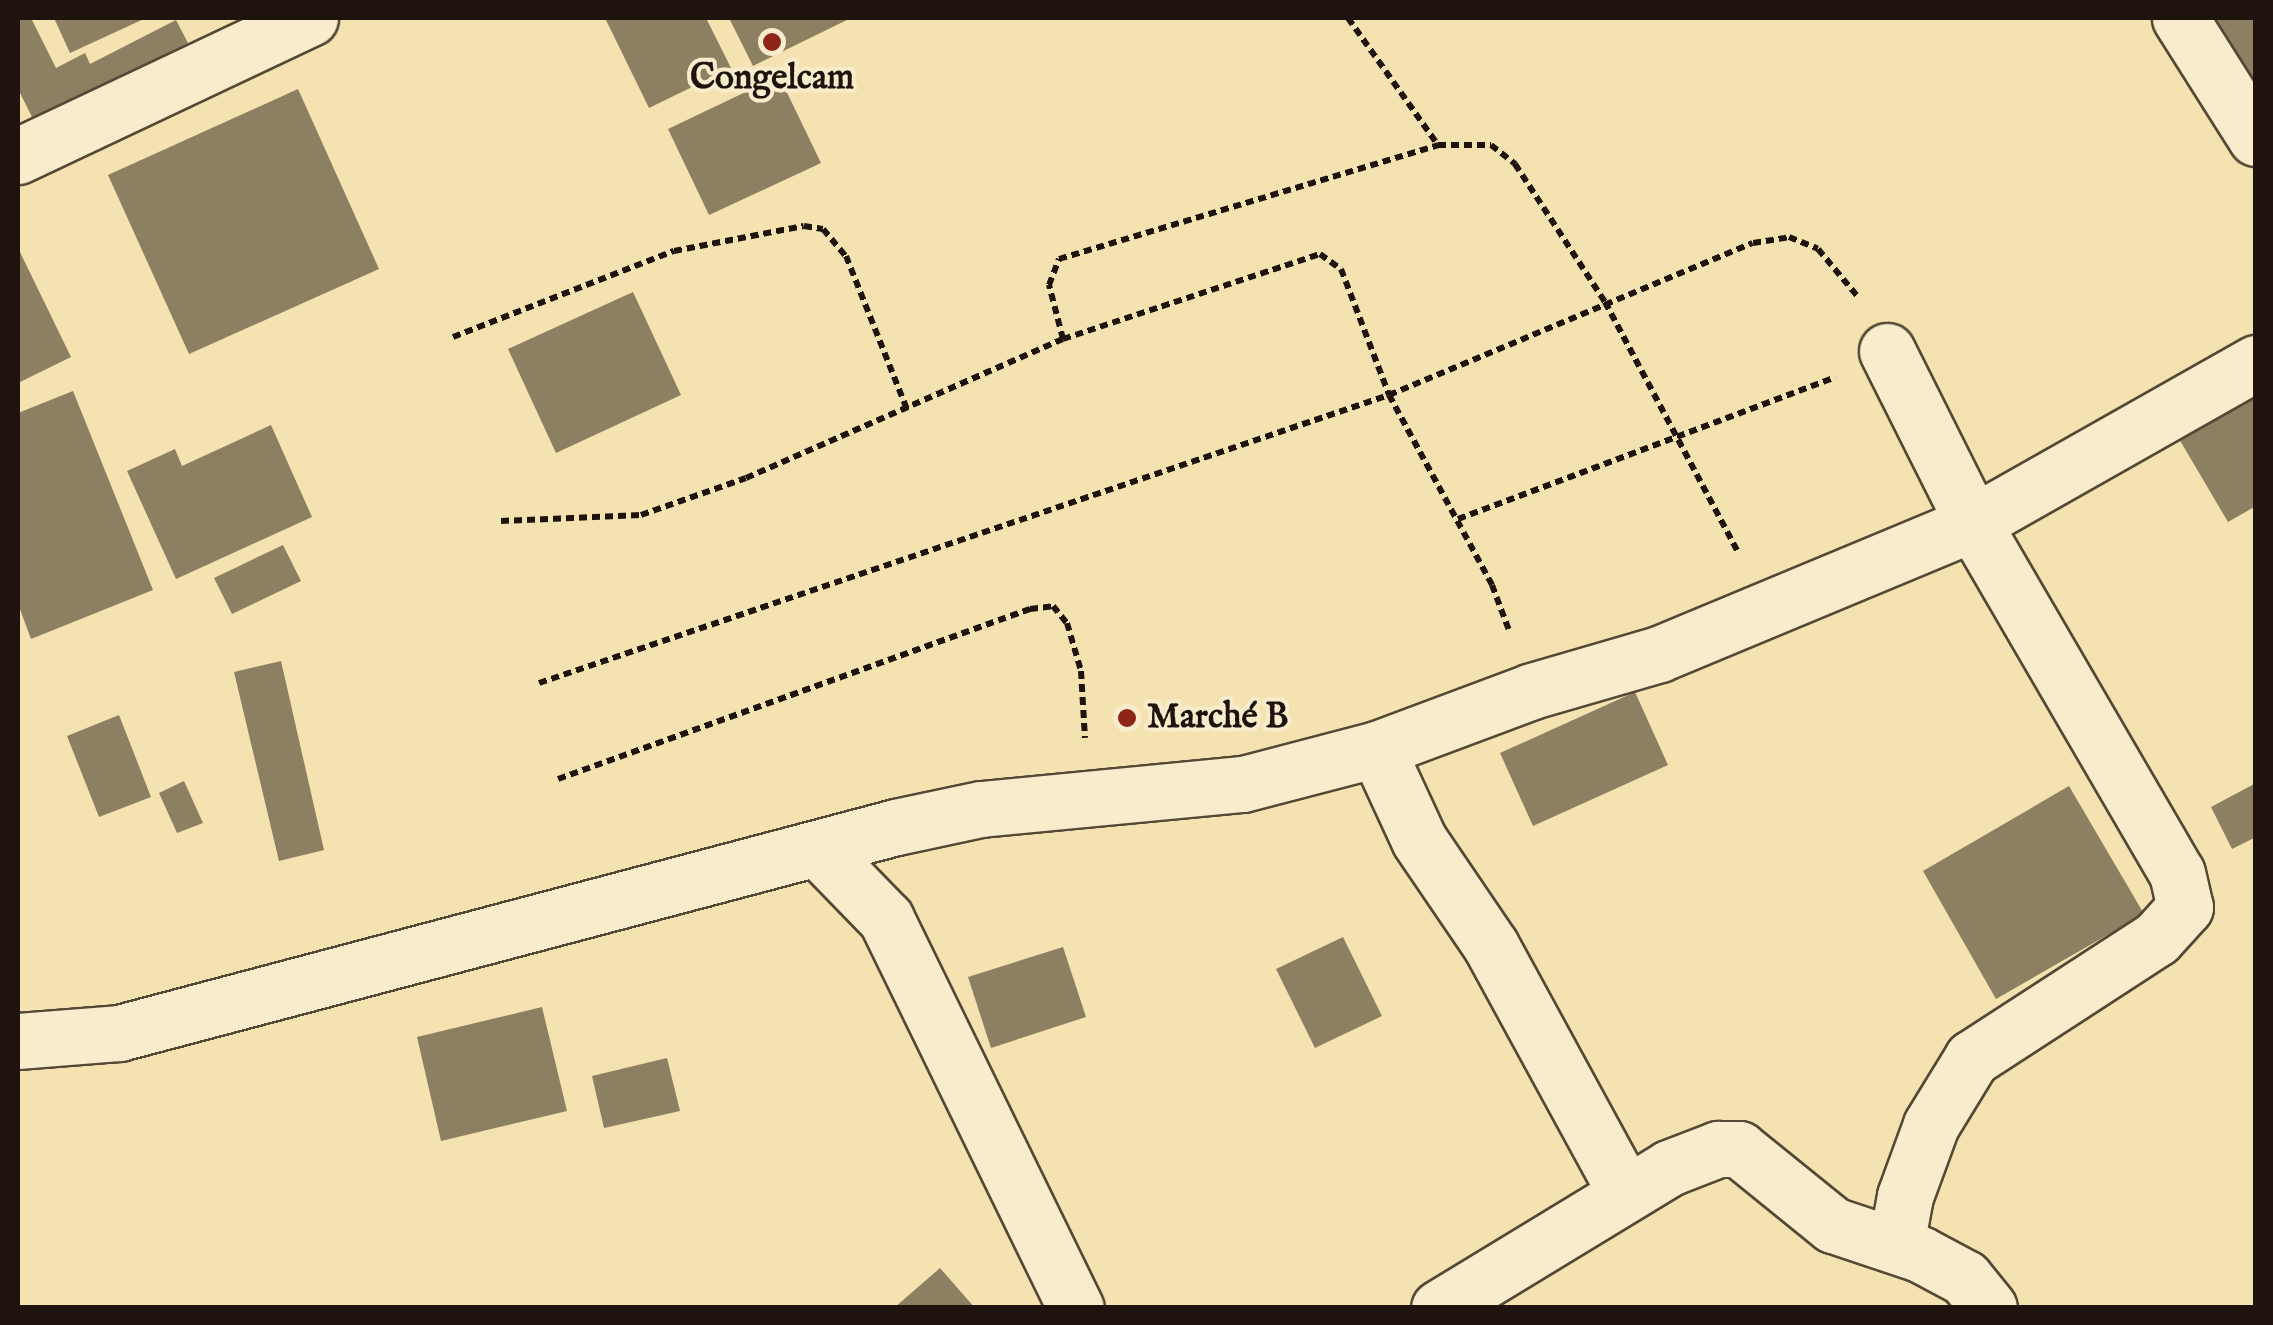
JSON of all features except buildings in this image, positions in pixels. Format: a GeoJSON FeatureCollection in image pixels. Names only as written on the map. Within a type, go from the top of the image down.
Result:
{"type":"FeatureCollection","features":[{"type":"Feature","properties":{"kind":"street"},"geometry":{"type":"LineString","coordinates":[[18,156],[310,18]]}},
{"type":"Feature","properties":{"kind":"street"},"geometry":{"type":"LineString","coordinates":[[2180,18],[2256,138]]}},
{"type":"Feature","properties":{"kind":"street"},"geometry":{"type":"LineString","coordinates":[[1886,351],[1973,523],[2177,873],[2185,907],[2158,938],[1972,1058],[1931,1125],[1905,1196],[1896,1245]]}},
{"type":"Feature","properties":{"kind":"street"},"geometry":{"type":"LineString","coordinates":[[18,1040],[119,1032],[362,972],[586,905],[981,809],[1086,802],[1243,784],[1377,749],[1532,691],[1660,654],[1973,523],[2256,363]]}},
{"type":"Feature","properties":{"kind":"street"},"geometry":{"type":"LineString","coordinates":[[1377,749],[1419,840],[1491,946],[1626,1194]]}},
{"type":"Feature","properties":{"kind":"street"},"geometry":{"type":"LineString","coordinates":[[819,850],[886,919],[1076,1308]]}},
{"type":"Feature","properties":{"kind":"street"},"geometry":{"type":"LineString","coordinates":[[1438,1308],[1685,1162],[1739,1149],[1833,1225],[1896,1245],[1965,1278],[1989,1308]]}},
{"type":"Feature","properties":{"kind":"path"},"geometry":{"type":"LineString","coordinates":[[1348,18],[1438,146]]}},
{"type":"Feature","properties":{"kind":"path"},"geometry":{"type":"LineString","coordinates":[[1064,338],[1049,285],[1059,259],[1438,146],[1491,146],[1515,164],[1605,302],[1746,567],[1762,613]]}},
{"type":"Feature","properties":{"kind":"path"},"geometry":{"type":"LineString","coordinates":[[452,337],[674,251],[804,226],[823,229],[846,256],[907,409]]}},
{"type":"Feature","properties":{"kind":"path"},"geometry":{"type":"LineString","coordinates":[[540,682],[1389,396],[1753,242],[1790,237],[1818,249],[1859,296],[1886,351],[1808,390],[1458,519]]}},
{"type":"Feature","properties":{"kind":"path"},"geometry":{"type":"LineString","coordinates":[[501,521],[641,515],[907,409],[1064,338],[1320,254],[1341,269],[1389,396],[1492,584],[1532,691]]}},
{"type":"Feature","properties":{"kind":"path"},"geometry":{"type":"LineString","coordinates":[[558,780],[1030,608],[1053,606],[1068,623],[1081,671],[1086,802]]}},
{"type":"Feature","properties":{"kind":"place","name":"Congelcam"},"geometry":{"type":"Point","coordinates":[772,42]}},
{"type":"Feature","properties":{"kind":"place","name":"Marché B"},"geometry":{"type":"Point","coordinates":[1127,718]}}]}
